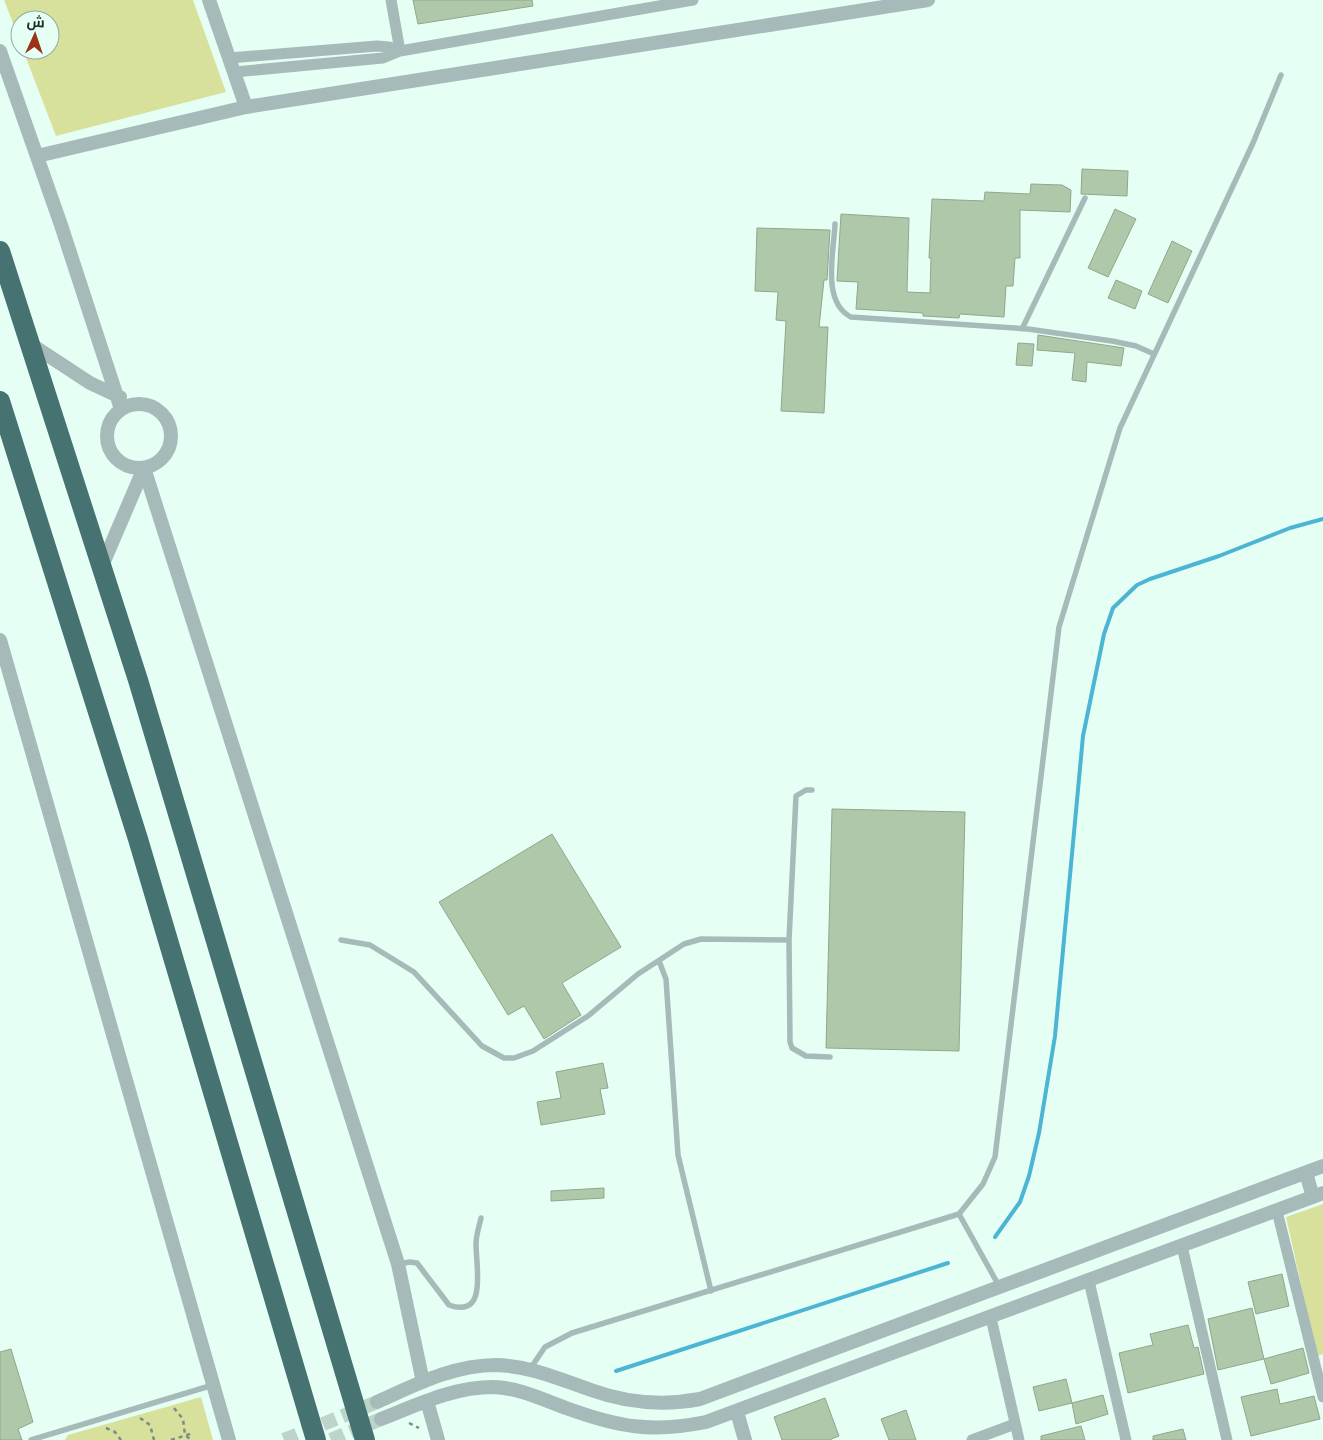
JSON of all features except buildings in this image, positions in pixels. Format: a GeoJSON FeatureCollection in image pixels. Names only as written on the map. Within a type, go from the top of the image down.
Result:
{"type":"FeatureCollection","features":[{"type":"Feature","properties":{"kind":"highway"},"geometry":{"type":"LineString","coordinates":[[0,251],[102,566],[365,1440]]}},
{"type":"Feature","properties":{"kind":"highway"},"geometry":{"type":"LineString","coordinates":[[0,401],[138,839],[316,1440]]}},
{"type":"Feature","properties":{"kind":"street"},"geometry":{"type":"LineString","coordinates":[[209,0],[246,107]]}},
{"type":"Feature","properties":{"kind":"street"},"geometry":{"type":"LineString","coordinates":[[391,0],[400,51]]}},
{"type":"Feature","properties":{"kind":"street"},"geometry":{"type":"LineString","coordinates":[[234,72],[377,59],[400,51],[642,4],[694,0]]}},
{"type":"Feature","properties":{"kind":"street"},"geometry":{"type":"LineString","coordinates":[[37,156],[246,107],[928,0]]}},
{"type":"Feature","properties":{"kind":"street"},"geometry":{"type":"LineString","coordinates":[[229,58],[377,46],[389,47],[400,51]]}},
{"type":"Feature","properties":{"kind":"street"},"geometry":{"type":"LineString","coordinates":[[0,51],[119,402],[107,430],[110,450],[124,465],[144,468],[154,465],[163,458],[169,448],[171,432],[165,416],[156,408],[146,404],[119,402],[29,344]]}},
{"type":"Feature","properties":{"kind":"street"},"geometry":{"type":"LineString","coordinates":[[264,55],[266,69]]}},
{"type":"Feature","properties":{"kind":"street"},"geometry":{"type":"LineString","coordinates":[[102,566],[144,468]]}},
{"type":"Feature","properties":{"kind":"street"},"geometry":{"type":"LineString","coordinates":[[144,468],[398,1264],[423,1382]]}},
{"type":"Feature","properties":{"kind":"street"},"geometry":{"type":"LineString","coordinates":[[0,640],[229,1440]]}},
{"type":"Feature","properties":{"kind":"street"},"geometry":{"type":"LineString","coordinates":[[377,1402],[423,1382],[470,1367],[495,1365],[530,1369],[622,1399],[653,1404],[684,1402],[715,1395],[1323,1166]]}},
{"type":"Feature","properties":{"kind":"street"},"geometry":{"type":"LineString","coordinates":[[381,1419],[449,1393],[472,1388],[495,1387],[518,1390],[621,1426],[680,1428],[737,1412],[1318,1195],[1306,1173]]}},
{"type":"Feature","properties":{"kind":"street"},"geometry":{"type":"LineString","coordinates":[[1277,1211],[1319,1358],[1323,1397]]}},
{"type":"Feature","properties":{"kind":"street"},"geometry":{"type":"LineString","coordinates":[[1182,1246],[1228,1440]]}},
{"type":"Feature","properties":{"kind":"street"},"geometry":{"type":"LineString","coordinates":[[1089,1281],[1126,1440]]}},
{"type":"Feature","properties":{"kind":"street"},"geometry":{"type":"LineString","coordinates":[[991,1318],[1019,1440]]}},
{"type":"Feature","properties":{"kind":"street"},"geometry":{"type":"LineString","coordinates":[[427,1401],[438,1440]]}},
{"type":"Feature","properties":{"kind":"street"},"geometry":{"type":"LineString","coordinates":[[737,1412],[745,1440]]}},
{"type":"Feature","properties":{"kind":"street"},"geometry":{"type":"LineString","coordinates":[[972,1440],[1015,1424]]}},
{"type":"Feature","properties":{"kind":"lane"},"geometry":{"type":"LineString","coordinates":[[530,1369],[545,1347],[572,1333],[959,1214],[983,1184],[995,1157],[1059,627],[1120,428],[1253,143],[1281,75]]}},
{"type":"Feature","properties":{"kind":"lane"},"geometry":{"type":"LineString","coordinates":[[1022,329],[1085,198]]}},
{"type":"Feature","properties":{"kind":"lane"},"geometry":{"type":"LineString","coordinates":[[835,224],[832,278],[836,304],[842,313],[861,319],[1022,329],[1112,341],[1136,346],[1154,354]]}},
{"type":"Feature","properties":{"kind":"lane"},"geometry":{"type":"LineString","coordinates":[[812,790],[806,790],[796,796],[789,940],[790,1042],[792,1048],[806,1056],[830,1057]]}},
{"type":"Feature","properties":{"kind":"lane"},"geometry":{"type":"LineString","coordinates":[[341,940],[370,945],[414,972],[482,1046],[504,1058],[514,1058],[541,1046],[588,1016],[638,974],[684,944],[701,940],[789,940]]}},
{"type":"Feature","properties":{"kind":"lane"},"geometry":{"type":"LineString","coordinates":[[659,961],[666,979],[678,1155],[711,1291]]}},
{"type":"Feature","properties":{"kind":"lane"},"geometry":{"type":"LineString","coordinates":[[959,1214],[999,1288]]}},
{"type":"Feature","properties":{"kind":"lane"},"geometry":{"type":"LineString","coordinates":[[398,1264],[417,1263],[449,1305],[464,1308],[472,1304],[477,1291],[476,1244],[481,1218]]}},
{"type":"Feature","properties":{"kind":"lane"},"geometry":{"type":"LineString","coordinates":[[31,1440],[212,1385]]}},
{"type":"Feature","properties":{"kind":"lane"},"geometry":{"type":"LineString","coordinates":[[55,1433],[57,1440]]}},
{"type":"Feature","properties":{"kind":"path"},"geometry":{"type":"LineString","coordinates":[[174,1408],[184,1419],[185,1435],[191,1440]]}},
{"type":"Feature","properties":{"kind":"path"},"geometry":{"type":"LineString","coordinates":[[140,1418],[150,1425],[154,1440]]}},
{"type":"Feature","properties":{"kind":"path"},"geometry":{"type":"LineString","coordinates":[[406,1422],[419,1427],[421,1433]]}},
{"type":"Feature","properties":{"kind":"path"},"geometry":{"type":"LineString","coordinates":[[105,1427],[116,1432],[121,1440]]}},
{"type":"Feature","properties":{"kind":"path"},"geometry":{"type":"LineString","coordinates":[[171,1440],[192,1432]]}},
{"type":"Feature","properties":{"kind":"green space"},"geometry":{"type":"Polygon","coordinates":[[[4,0],[193,0],[226,92],[56,136],[27,60],[60,60],[60,10],[10,10],[10,15],[4,0]]]}},
{"type":"Feature","properties":{"kind":"green space"},"geometry":{"type":"Polygon","coordinates":[[[1323,1204],[1323,1354],[1317,1356],[1286,1217],[1323,1204]]]}},
{"type":"Feature","properties":{"kind":"green space"},"geometry":{"type":"Polygon","coordinates":[[[201,1397],[213,1440],[65,1440],[68,1435],[201,1397]]]}},
{"type":"Feature","properties":{"kind":"waterway"},"geometry":{"type":"LineString","coordinates":[[995,1237],[1020,1202],[1029,1176],[1039,1133],[1055,1036],[1083,736],[1104,634],[1113,608],[1137,585],[1150,579],[1219,556],[1290,528],[1323,519]]}},
{"type":"Feature","properties":{"kind":"waterway"},"geometry":{"type":"LineString","coordinates":[[616,1371],[948,1263]]}},
{"type":"Feature","properties":{"kind":"tunnel"},"geometry":{"type":"LineString","coordinates":[[284,1440],[377,1402]]}},
{"type":"Feature","properties":{"kind":"tunnel"},"geometry":{"type":"LineString","coordinates":[[331,1440],[381,1419]]}}]}
